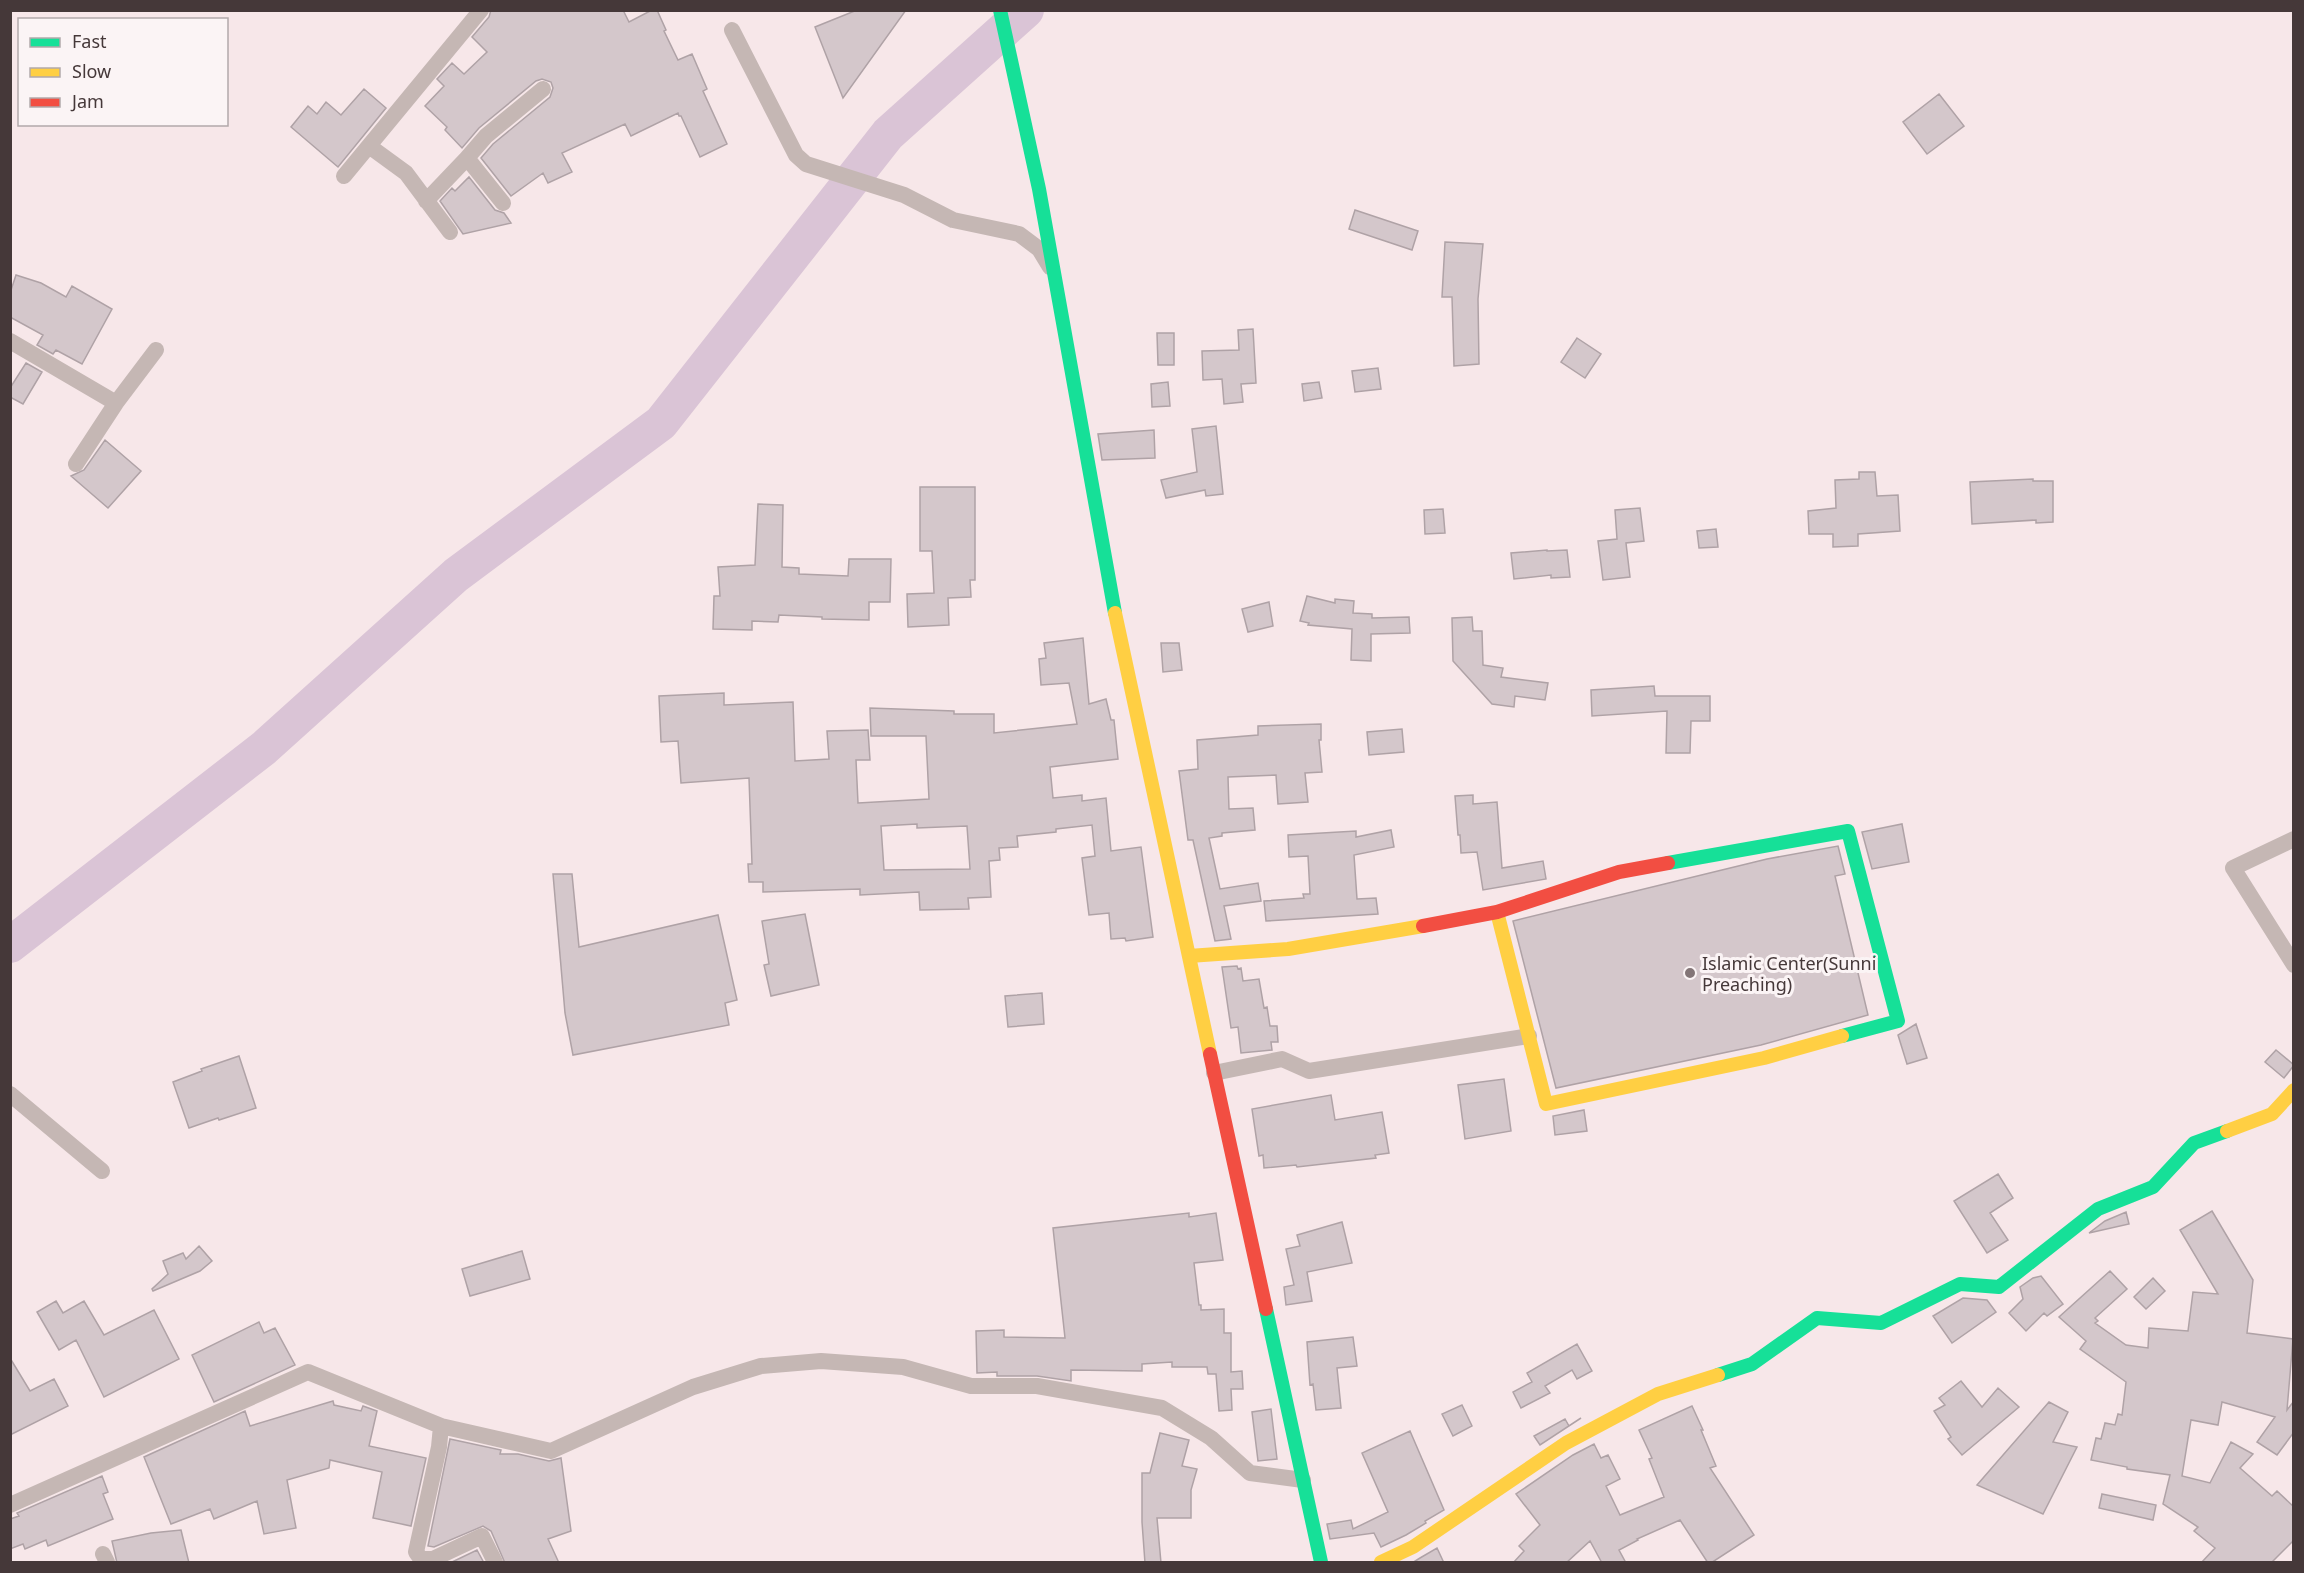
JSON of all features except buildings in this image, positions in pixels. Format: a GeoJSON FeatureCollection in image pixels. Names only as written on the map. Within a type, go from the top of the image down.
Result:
{"type":"FeatureCollection","features":[{"type":"Feature","properties":{"kind":"street"},"geometry":{"type":"LineString","coordinates":[[344,176],[481,10]]}},
{"type":"Feature","properties":{"kind":"street"},"geometry":{"type":"LineString","coordinates":[[1000,10],[1039,189],[1120,639],[1321,1563]]}},
{"type":"Feature","properties":{"kind":"street"},"geometry":{"type":"LineString","coordinates":[[732,30],[796,154],[806,164],[904,195],[953,220],[1019,234],[1039,249],[1054,275]]}},
{"type":"Feature","properties":{"kind":"street"},"geometry":{"type":"LineString","coordinates":[[426,201],[486,136],[543,89]]}},
{"type":"Feature","properties":{"kind":"street"},"geometry":{"type":"LineString","coordinates":[[369,146],[406,173],[450,232]]}},
{"type":"Feature","properties":{"kind":"street"},"geometry":{"type":"LineString","coordinates":[[467,158],[503,203]]}},
{"type":"Feature","properties":{"kind":"street"},"geometry":{"type":"LineString","coordinates":[[10,341],[116,403]]}},
{"type":"Feature","properties":{"kind":"street"},"geometry":{"type":"LineString","coordinates":[[76,464],[116,403],[156,350]]}},
{"type":"Feature","properties":{"kind":"street"},"geometry":{"type":"LineString","coordinates":[[1189,956],[1288,949],[1497,912],[1619,872],[1848,831],[1898,1021],[1764,1058],[1546,1104],[1497,912]]}},
{"type":"Feature","properties":{"kind":"street"},"geometry":{"type":"LineString","coordinates":[[2294,839],[2233,868],[2294,965]]}},
{"type":"Feature","properties":{"kind":"street"},"geometry":{"type":"LineString","coordinates":[[1214,1072],[1282,1059],[1309,1071],[1529,1036]]}},
{"type":"Feature","properties":{"kind":"street"},"geometry":{"type":"LineString","coordinates":[[1381,1563],[1458,1518],[1566,1443],[1658,1394],[1752,1364],[1817,1318],[1881,1323],[1960,1284],[1999,1287],[2098,1209],[2152,1187],[2194,1143],[2272,1114],[2294,1090]]}},
{"type":"Feature","properties":{"kind":"street"},"geometry":{"type":"LineString","coordinates":[[10,1094],[102,1171]]}},
{"type":"Feature","properties":{"kind":"street"},"geometry":{"type":"LineString","coordinates":[[10,1505],[308,1372],[441,1426],[550,1451],[693,1387],[761,1366],[821,1361],[903,1367],[971,1386],[1037,1386],[1162,1408],[1211,1438],[1250,1473],[1303,1480]]}},
{"type":"Feature","properties":{"kind":"street"},"geometry":{"type":"LineString","coordinates":[[441,1426],[439,1447],[416,1552],[421,1559],[433,1559],[482,1536],[495,1563]]}},
{"type":"Feature","properties":{"kind":"waterway"},"geometry":{"type":"LineString","coordinates":[[10,945],[264,748],[456,575],[661,423],[888,134],[1026,10]]}},
{"type":"Feature","properties":{"kind":"traffic: fast"},"geometry":{"type":"LineString","coordinates":[[1000,10],[1039,189],[1115,613]]}},
{"type":"Feature","properties":{"kind":"traffic: fast"},"geometry":{"type":"LineString","coordinates":[[1668,863],[1848,831],[1898,1021],[1842,1036]]}},
{"type":"Feature","properties":{"kind":"traffic: fast"},"geometry":{"type":"LineString","coordinates":[[1718,1375],[1752,1364],[1817,1318],[1881,1323],[1960,1284],[1999,1287],[2098,1209],[2153,1187],[2194,1143],[2227,1131]]}},
{"type":"Feature","properties":{"kind":"traffic: fast"},"geometry":{"type":"LineString","coordinates":[[1266,1309],[1321,1562]]}},
{"type":"Feature","properties":{"kind":"traffic: slow"},"geometry":{"type":"LineString","coordinates":[[1115,613],[1210,1054]]}},
{"type":"Feature","properties":{"kind":"traffic: slow"},"geometry":{"type":"LineString","coordinates":[[1497,912],[1546,1104],[1764,1058],[1842,1036]]}},
{"type":"Feature","properties":{"kind":"traffic: slow"},"geometry":{"type":"LineString","coordinates":[[1189,956],[1288,949],[1423,926]]}},
{"type":"Feature","properties":{"kind":"traffic: slow"},"geometry":{"type":"LineString","coordinates":[[2227,1131],[2272,1114],[2294,1090]]}},
{"type":"Feature","properties":{"kind":"traffic: slow"},"geometry":{"type":"LineString","coordinates":[[1381,1562],[1413,1547],[1566,1443],[1658,1394],[1718,1375]]}},
{"type":"Feature","properties":{"kind":"traffic: jam"},"geometry":{"type":"LineString","coordinates":[[1423,926],[1497,912],[1619,872],[1668,863]]}},
{"type":"Feature","properties":{"kind":"traffic: jam"},"geometry":{"type":"LineString","coordinates":[[1210,1054],[1266,1309]]}},
{"type":"Feature","properties":{"kind":"place","name":"Islamic Center(Sunni Preaching)"},"geometry":{"type":"Point","coordinates":[1690,973]}}]}
